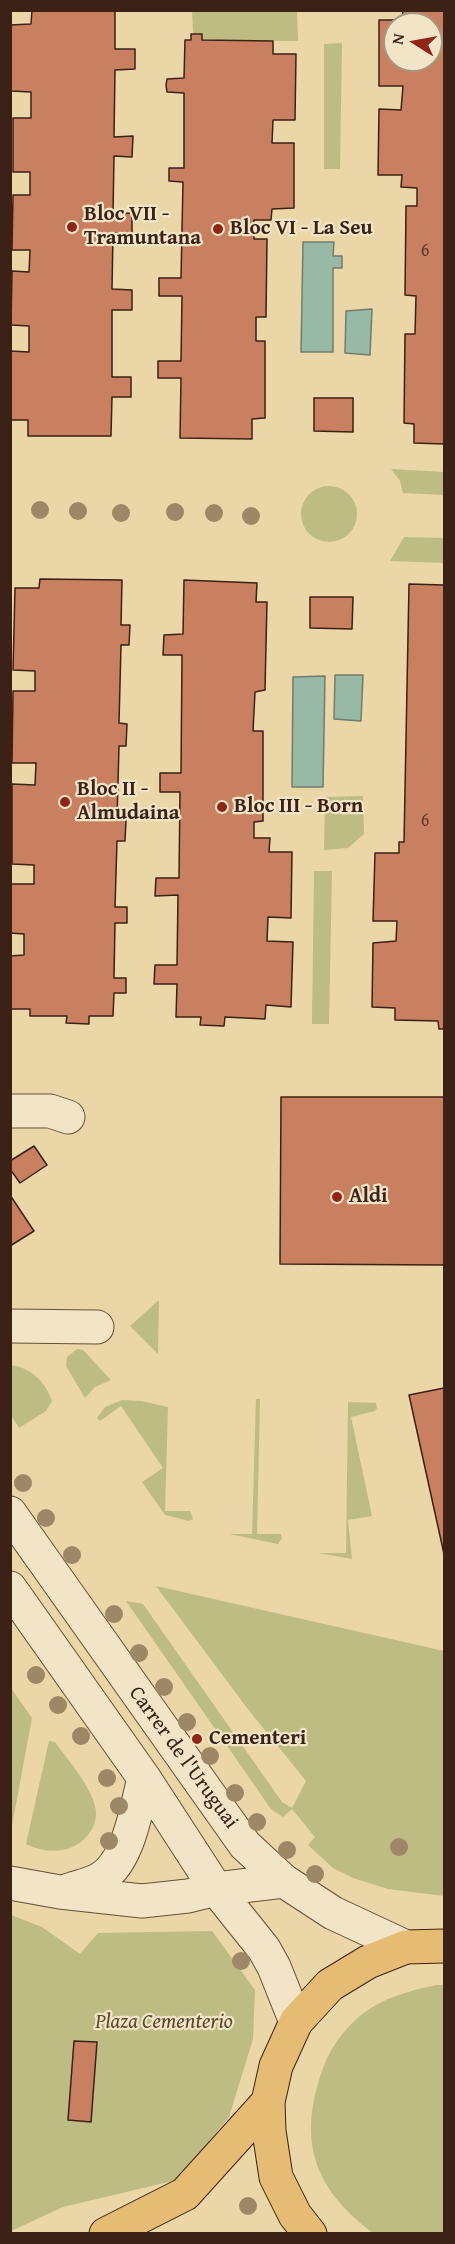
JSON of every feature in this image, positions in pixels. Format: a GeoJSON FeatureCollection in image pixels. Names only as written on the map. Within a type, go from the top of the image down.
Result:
{"type":"FeatureCollection","features":[{"type":"Feature","properties":{"kind":"main road"},"geometry":{"type":"LineString","coordinates":[[310,2234],[295,2215],[276,2177],[269,2132],[268,2102],[276,2066],[296,2022],[330,1985],[368,1962],[406,1947],[444,1946]]}},
{"type":"Feature","properties":{"kind":"main road"},"geometry":{"type":"LineString","coordinates":[[106,2234],[185,2194],[268,2102]]}},
{"type":"Feature","properties":{"kind":"street"},"geometry":{"type":"LineString","coordinates":[[10,1111],[50,1111],[68,1117]]}},
{"type":"Feature","properties":{"kind":"street"},"geometry":{"type":"LineString","coordinates":[[10,1326],[97,1327]]}},
{"type":"Feature","properties":{"kind":"street","name":"Carrer de l'Uruguai"},"geometry":{"type":"LineString","coordinates":[[10,1513],[245,1845],[284,1881],[333,1913],[406,1947]]}},
{"type":"Feature","properties":{"kind":"street","name":"Carrer de l'Uruguai"},"geometry":{"type":"LineString","coordinates":[[10,1588],[144,1778],[216,1889],[264,1948],[296,2022]]}},
{"type":"Feature","properties":{"kind":"street"},"geometry":{"type":"LineString","coordinates":[[60,1892],[99,1880],[116,1864],[129,1839],[144,1778]]}},
{"type":"Feature","properties":{"kind":"street"},"geometry":{"type":"LineString","coordinates":[[10,1883],[60,1892],[142,1901],[284,1881]]}},
{"type":"Feature","properties":{"kind":"green space"},"geometry":{"type":"Polygon","coordinates":[[[192,11],[297,11],[298,41],[202,40],[202,34],[193,33],[192,11]]]}},
{"type":"Feature","properties":{"kind":"green space"},"geometry":{"type":"Polygon","coordinates":[[[342,43],[340,169],[324,169],[324,44],[342,43]]]}},
{"type":"Feature","properties":{"kind":"green space"},"geometry":{"type":"Polygon","coordinates":[[[391,469],[444,472],[444,495],[403,493],[400,481],[391,469]]]}},
{"type":"Feature","properties":{"kind":"green space"},"geometry":{"type":"Polygon","coordinates":[[[323,486],[335,486],[345,490],[353,498],[357,514],[353,530],[345,538],[335,542],[323,542],[313,538],[305,530],[301,520],[301,508],[305,498],[313,490],[323,486]]]}},
{"type":"Feature","properties":{"kind":"green space"},"geometry":{"type":"Polygon","coordinates":[[[404,537],[444,538],[444,563],[390,561],[404,537]]]}},
{"type":"Feature","properties":{"kind":"green space"},"geometry":{"type":"Polygon","coordinates":[[[363,796],[364,834],[348,848],[324,850],[325,797],[363,796]]]}},
{"type":"Feature","properties":{"kind":"green space"},"geometry":{"type":"Polygon","coordinates":[[[314,871],[332,871],[329,1024],[312,1024],[314,871]]]}},
{"type":"Feature","properties":{"kind":"green space"},"geometry":{"type":"Polygon","coordinates":[[[159,1300],[158,1354],[130,1326],[159,1300]]]}},
{"type":"Feature","properties":{"kind":"green space"},"geometry":{"type":"Polygon","coordinates":[[[77,1349],[83,1350],[111,1380],[95,1387],[85,1398],[66,1366],[67,1357],[77,1349]]]}},
{"type":"Feature","properties":{"kind":"green space"},"geometry":{"type":"Polygon","coordinates":[[[11,1365],[31,1372],[45,1387],[52,1401],[46,1411],[19,1428],[11,1415],[11,1365]]]}},
{"type":"Feature","properties":{"kind":"green space"},"geometry":{"type":"Polygon","coordinates":[[[256,1399],[260,1399],[257,1534],[281,1534],[282,1538],[278,1544],[229,1534],[252,1534],[256,1399]]]}},
{"type":"Feature","properties":{"kind":"green space"},"geometry":{"type":"Polygon","coordinates":[[[122,1400],[141,1401],[168,1407],[165,1511],[190,1511],[193,1519],[189,1521],[165,1515],[142,1482],[163,1468],[121,1406],[100,1421],[97,1418],[105,1407],[122,1400]]]}},
{"type":"Feature","properties":{"kind":"green space"},"geometry":{"type":"Polygon","coordinates":[[[348,1402],[376,1403],[377,1408],[375,1411],[351,1417],[372,1516],[348,1520],[352,1559],[318,1553],[346,1553],[348,1402]]]}},
{"type":"Feature","properties":{"kind":"green space"},"geometry":{"type":"Polygon","coordinates":[[[156,1586],[444,1651],[444,1896],[388,1889],[353,1878],[333,1868],[308,1845],[315,1837],[292,1809],[283,1817],[271,1809],[126,1601],[143,1604],[282,1802],[292,1808],[306,1781],[247,1708],[156,1586]]]}},
{"type":"Feature","properties":{"kind":"green space"},"geometry":{"type":"Polygon","coordinates":[[[11,1688],[32,1718],[11,1831],[11,1688]]]}},
{"type":"Feature","properties":{"kind":"green space"},"geometry":{"type":"Polygon","coordinates":[[[49,1741],[55,1742],[78,1773],[92,1798],[96,1812],[93,1826],[86,1837],[71,1847],[54,1851],[26,1844],[49,1741]]]}},
{"type":"Feature","properties":{"kind":"green space","name":"Plaza Cementerio"},"geometry":{"type":"Polygon","coordinates":[[[11,1915],[42,1927],[80,1954],[98,1933],[212,1931],[255,1990],[253,2039],[229,2117],[177,2180],[63,2207],[11,2231],[11,1915]]]}},
{"type":"Feature","properties":{"kind":"green space"},"geometry":{"type":"Polygon","coordinates":[[[436,1985],[444,1985],[444,2233],[373,2233],[338,2200],[317,2165],[312,2145],[311,2124],[320,2077],[341,2036],[360,2016],[387,2000],[436,1985]]]}},
{"type":"Feature","properties":{"kind":"shaded area"},"geometry":{"type":"Polygon","coordinates":[[[303,242],[334,242],[333,256],[342,256],[342,268],[333,268],[333,352],[301,352],[303,242]]]}},
{"type":"Feature","properties":{"kind":"shaded area"},"geometry":{"type":"Polygon","coordinates":[[[372,309],[370,355],[345,353],[346,311],[372,309]]]}},
{"type":"Feature","properties":{"kind":"shaded area"},"geometry":{"type":"Polygon","coordinates":[[[335,675],[363,675],[361,721],[334,719],[335,675]]]}},
{"type":"Feature","properties":{"kind":"shaded area"},"geometry":{"type":"Polygon","coordinates":[[[325,676],[323,787],[292,787],[293,677],[325,676]]]}},
{"type":"Feature","properties":{"kind":"building","name":"Bloc VII - Tramuntana"},"geometry":{"type":"Polygon","coordinates":[[[32,10],[115,10],[115,49],[135,49],[135,69],[115,70],[114,137],[133,136],[132,157],[114,156],[113,214],[132,213],[132,233],[113,233],[112,289],[132,290],[132,310],[112,310],[112,377],[131,377],[131,397],[112,397],[111,436],[28,436],[28,420],[10,420],[10,351],[29,352],[29,326],[11,325],[12,271],[29,272],[30,250],[12,250],[13,195],[30,195],[30,172],[13,172],[13,118],[31,118],[31,92],[11,91],[10,25],[31,24],[32,10]]]}},
{"type":"Feature","properties":{"kind":"building"},"geometry":{"type":"Polygon","coordinates":[[[403,10],[444,10],[444,444],[414,443],[414,424],[404,423],[405,334],[415,334],[416,296],[405,295],[406,206],[417,206],[417,188],[401,187],[402,175],[378,175],[379,109],[401,110],[403,86],[379,86],[379,20],[383,20],[383,72],[443,72],[443,12],[403,12],[403,10]]]}},
{"type":"Feature","properties":{"kind":"building","name":"Bloc VI - La Seu"},"geometry":{"type":"Polygon","coordinates":[[[191,34],[202,34],[202,40],[273,41],[273,54],[296,54],[295,120],[273,120],[272,143],[294,143],[294,208],[272,209],[271,220],[254,220],[254,239],[267,239],[266,317],[256,317],[256,341],[265,341],[265,418],[252,419],[252,439],[180,438],[181,378],[158,378],[158,361],[181,361],[182,296],[159,296],[159,278],[181,278],[183,182],[169,181],[169,168],[184,168],[184,93],[167,92],[166,85],[167,79],[184,78],[185,40],[191,40],[191,34]]]}},
{"type":"Feature","properties":{"kind":"building"},"geometry":{"type":"Polygon","coordinates":[[[314,398],[353,398],[353,432],[314,431],[314,398]]]}},
{"type":"Feature","properties":{"kind":"building","name":"Bloc II - Almudaina"},"geometry":{"type":"Polygon","coordinates":[[[40,579],[122,580],[121,625],[130,625],[129,645],[121,645],[119,723],[127,724],[126,746],[119,746],[117,819],[126,820],[125,841],[117,841],[115,907],[127,907],[127,923],[115,923],[114,978],[126,978],[126,993],[114,993],[113,1016],[89,1016],[89,1024],[66,1023],[67,1016],[30,1016],[30,1009],[10,1009],[10,956],[24,955],[24,934],[10,933],[10,884],[34,884],[34,865],[12,864],[12,784],[35,785],[36,763],[12,763],[13,691],[35,691],[35,671],[13,670],[15,588],[39,588],[40,579]]]}},
{"type":"Feature","properties":{"kind":"building","name":"Bloc III - Born"},"geometry":{"type":"Polygon","coordinates":[[[184,580],[257,583],[256,602],[267,602],[265,690],[255,692],[253,731],[263,731],[263,821],[254,822],[254,838],[270,838],[269,852],[292,852],[291,918],[268,917],[267,941],[293,942],[291,1007],[266,1005],[265,1019],[225,1017],[224,1026],[200,1025],[201,1017],[176,1017],[177,984],[154,984],[155,965],[177,965],[178,895],[155,896],[156,878],[179,878],[180,792],[160,792],[160,773],[181,773],[182,655],[163,655],[164,635],[183,634],[184,580]]]}},
{"type":"Feature","properties":{"kind":"building"},"geometry":{"type":"Polygon","coordinates":[[[409,584],[444,585],[444,1029],[439,1029],[438,1021],[395,1020],[395,1008],[372,1007],[373,943],[396,941],[397,921],[373,921],[375,853],[399,853],[399,842],[404,842],[409,584]]]}},
{"type":"Feature","properties":{"kind":"building"},"geometry":{"type":"Polygon","coordinates":[[[310,597],[353,597],[352,629],[310,628],[310,597]]]}},
{"type":"Feature","properties":{"kind":"building"},"geometry":{"type":"Polygon","coordinates":[[[281,1097],[444,1097],[444,1265],[280,1264],[281,1097]]]}},
{"type":"Feature","properties":{"kind":"building"},"geometry":{"type":"Polygon","coordinates":[[[34,1146],[47,1165],[20,1183],[10,1169],[10,1161],[34,1146]]]}},
{"type":"Feature","properties":{"kind":"building"},"geometry":{"type":"Polygon","coordinates":[[[10,1195],[34,1231],[10,1246],[10,1195]]]}},
{"type":"Feature","properties":{"kind":"building"},"geometry":{"type":"Polygon","coordinates":[[[444,1388],[444,1554],[409,1395],[444,1388]]]}},
{"type":"Feature","properties":{"kind":"building"},"geometry":{"type":"Polygon","coordinates":[[[74,2041],[97,2042],[91,2122],[68,2120],[74,2041]]]}},
{"type":"Feature","properties":{"kind":"place","name":"Bloc VII - Tramuntana"},"geometry":{"type":"Point","coordinates":[72,227]}},
{"type":"Feature","properties":{"kind":"place","name":"Bloc VI - La Seu"},"geometry":{"type":"Point","coordinates":[218,229]}},
{"type":"Feature","properties":{"kind":"place","name":"Bloc II - Almudaina"},"geometry":{"type":"Point","coordinates":[65,802]}},
{"type":"Feature","properties":{"kind":"place","name":"Bloc III - Born"},"geometry":{"type":"Point","coordinates":[222,807]}},
{"type":"Feature","properties":{"kind":"place","name":"Aldi"},"geometry":{"type":"Point","coordinates":[337,1197]}},
{"type":"Feature","properties":{"kind":"place","name":"Cementeri"},"geometry":{"type":"Point","coordinates":[197,1739]}}]}
